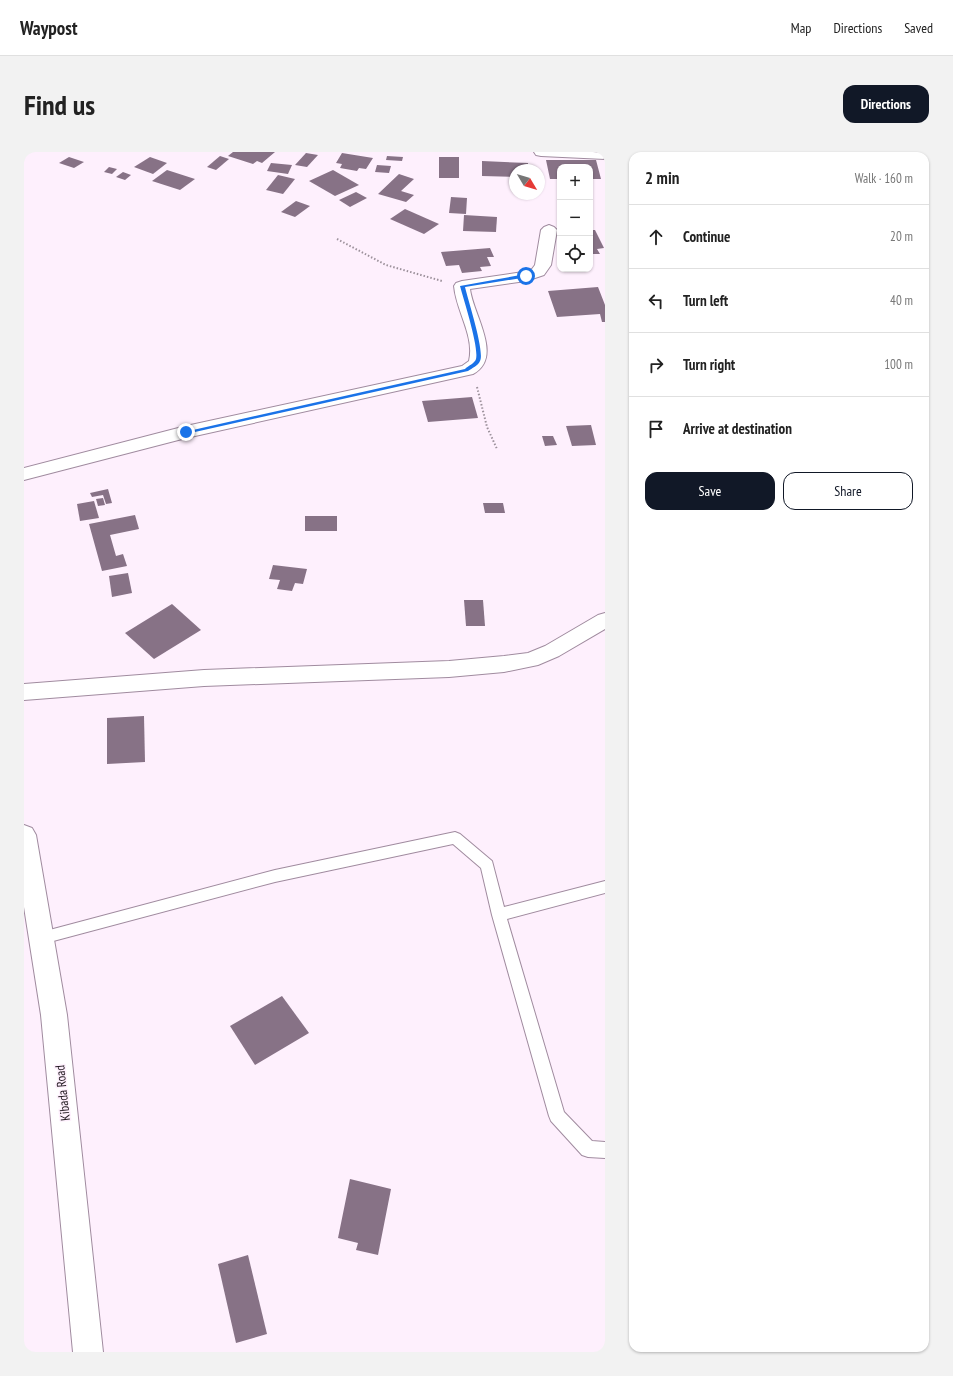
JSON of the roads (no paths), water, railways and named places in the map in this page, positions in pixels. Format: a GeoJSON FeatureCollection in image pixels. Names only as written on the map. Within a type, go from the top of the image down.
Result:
{"type":"FeatureCollection","features":[{"type":"Feature","properties":{"kind":"street"},"geometry":{"type":"LineString","coordinates":[[542,152],[570,152],[605,155]]}},
{"type":"Feature","properties":{"kind":"street"},"geometry":{"type":"LineString","coordinates":[[24,474],[186,432],[466,370],[479,359],[478,348],[462,286],[534,274],[538,272],[543,265],[549,230]]}},
{"type":"Feature","properties":{"kind":"street"},"geometry":{"type":"LineString","coordinates":[[24,692],[204,678],[449,669],[504,664],[531,660],[552,652],[605,620]]}},
{"type":"Feature","properties":{"kind":"street","name":"Kibada Road"},"geometry":{"type":"LineString","coordinates":[[24,835],[55,1023],[88,1352]]}},
{"type":"Feature","properties":{"kind":"lane"},"geometry":{"type":"LineString","coordinates":[[42,938],[275,876],[455,838],[488,865],[499,915],[558,1116],[588,1148],[605,1150]]}},
{"type":"Feature","properties":{"kind":"lane"},"geometry":{"type":"LineString","coordinates":[[499,915],[605,886]]}}]}
